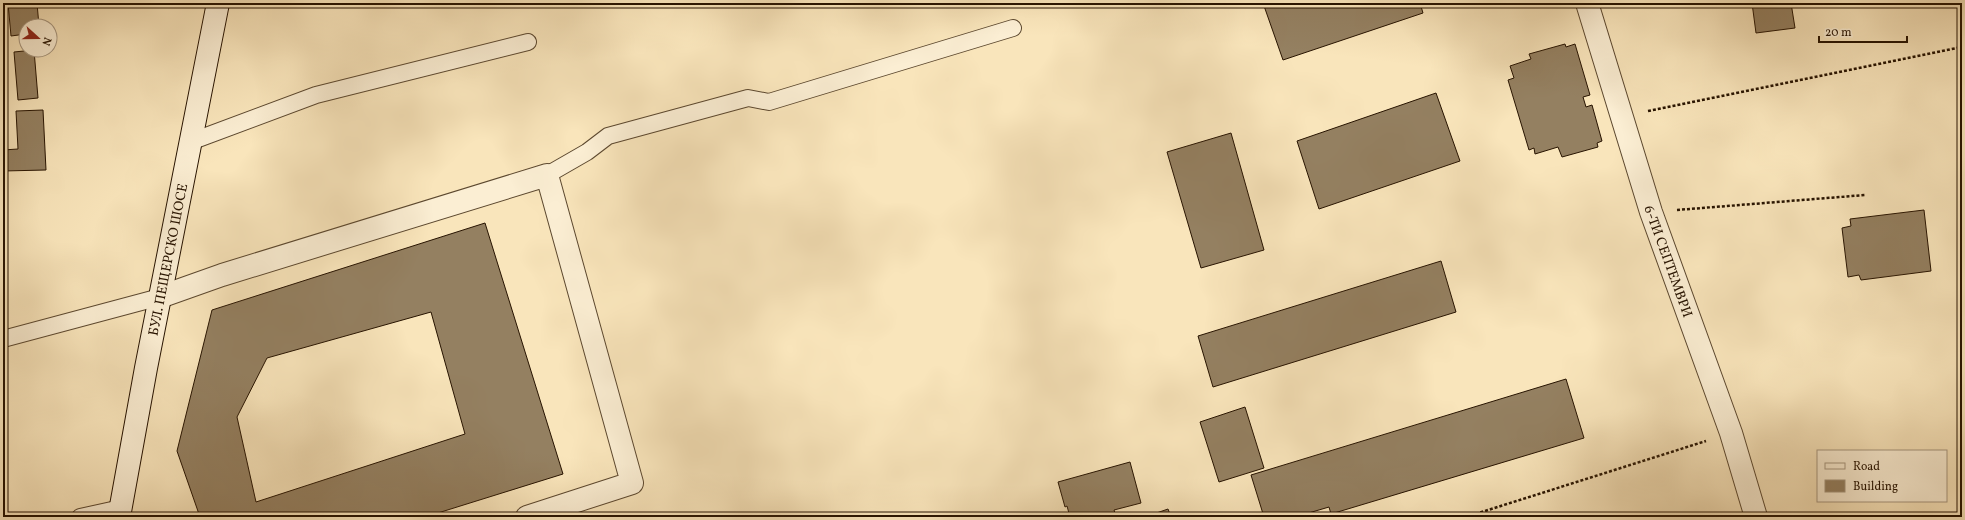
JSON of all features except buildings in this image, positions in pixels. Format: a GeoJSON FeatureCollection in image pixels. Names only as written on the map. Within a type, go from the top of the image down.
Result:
{"type":"FeatureCollection","features":[{"type":"Feature","properties":{"kind":"street","name":"БУЛ. ПЕЩЕРСКО ШОСЕ"},"geometry":{"type":"LineString","coordinates":[[120,512],[160,297],[218,3]]}},
{"type":"Feature","properties":{"kind":"street","name":"6-ТИ СЕПТЕМВРИ"},"geometry":{"type":"LineString","coordinates":[[1587,3],[1651,212],[1731,433],[1756,517]]}},
{"type":"Feature","properties":{"kind":"street"},"geometry":{"type":"LineString","coordinates":[[160,297],[229,273],[547,175],[632,483],[527,517]]}},
{"type":"Feature","properties":{"kind":"lane"},"geometry":{"type":"LineString","coordinates":[[547,175],[586,152],[608,136],[748,98],[770,102],[1013,28]]}},
{"type":"Feature","properties":{"kind":"lane"},"geometry":{"type":"LineString","coordinates":[[190,142],[316,95],[528,42]]}},
{"type":"Feature","properties":{"kind":"lane"},"geometry":{"type":"LineString","coordinates":[[3,339],[160,297]]}},
{"type":"Feature","properties":{"kind":"lane"},"geometry":{"type":"LineString","coordinates":[[80,517],[120,512]]}},
{"type":"Feature","properties":{"kind":"path"},"geometry":{"type":"LineString","coordinates":[[1622,116],[1962,47]]}},
{"type":"Feature","properties":{"kind":"path"},"geometry":{"type":"LineString","coordinates":[[1651,212],[1865,195]]}},
{"type":"Feature","properties":{"kind":"path"},"geometry":{"type":"LineString","coordinates":[[1466,517],[1731,433]]}}]}
